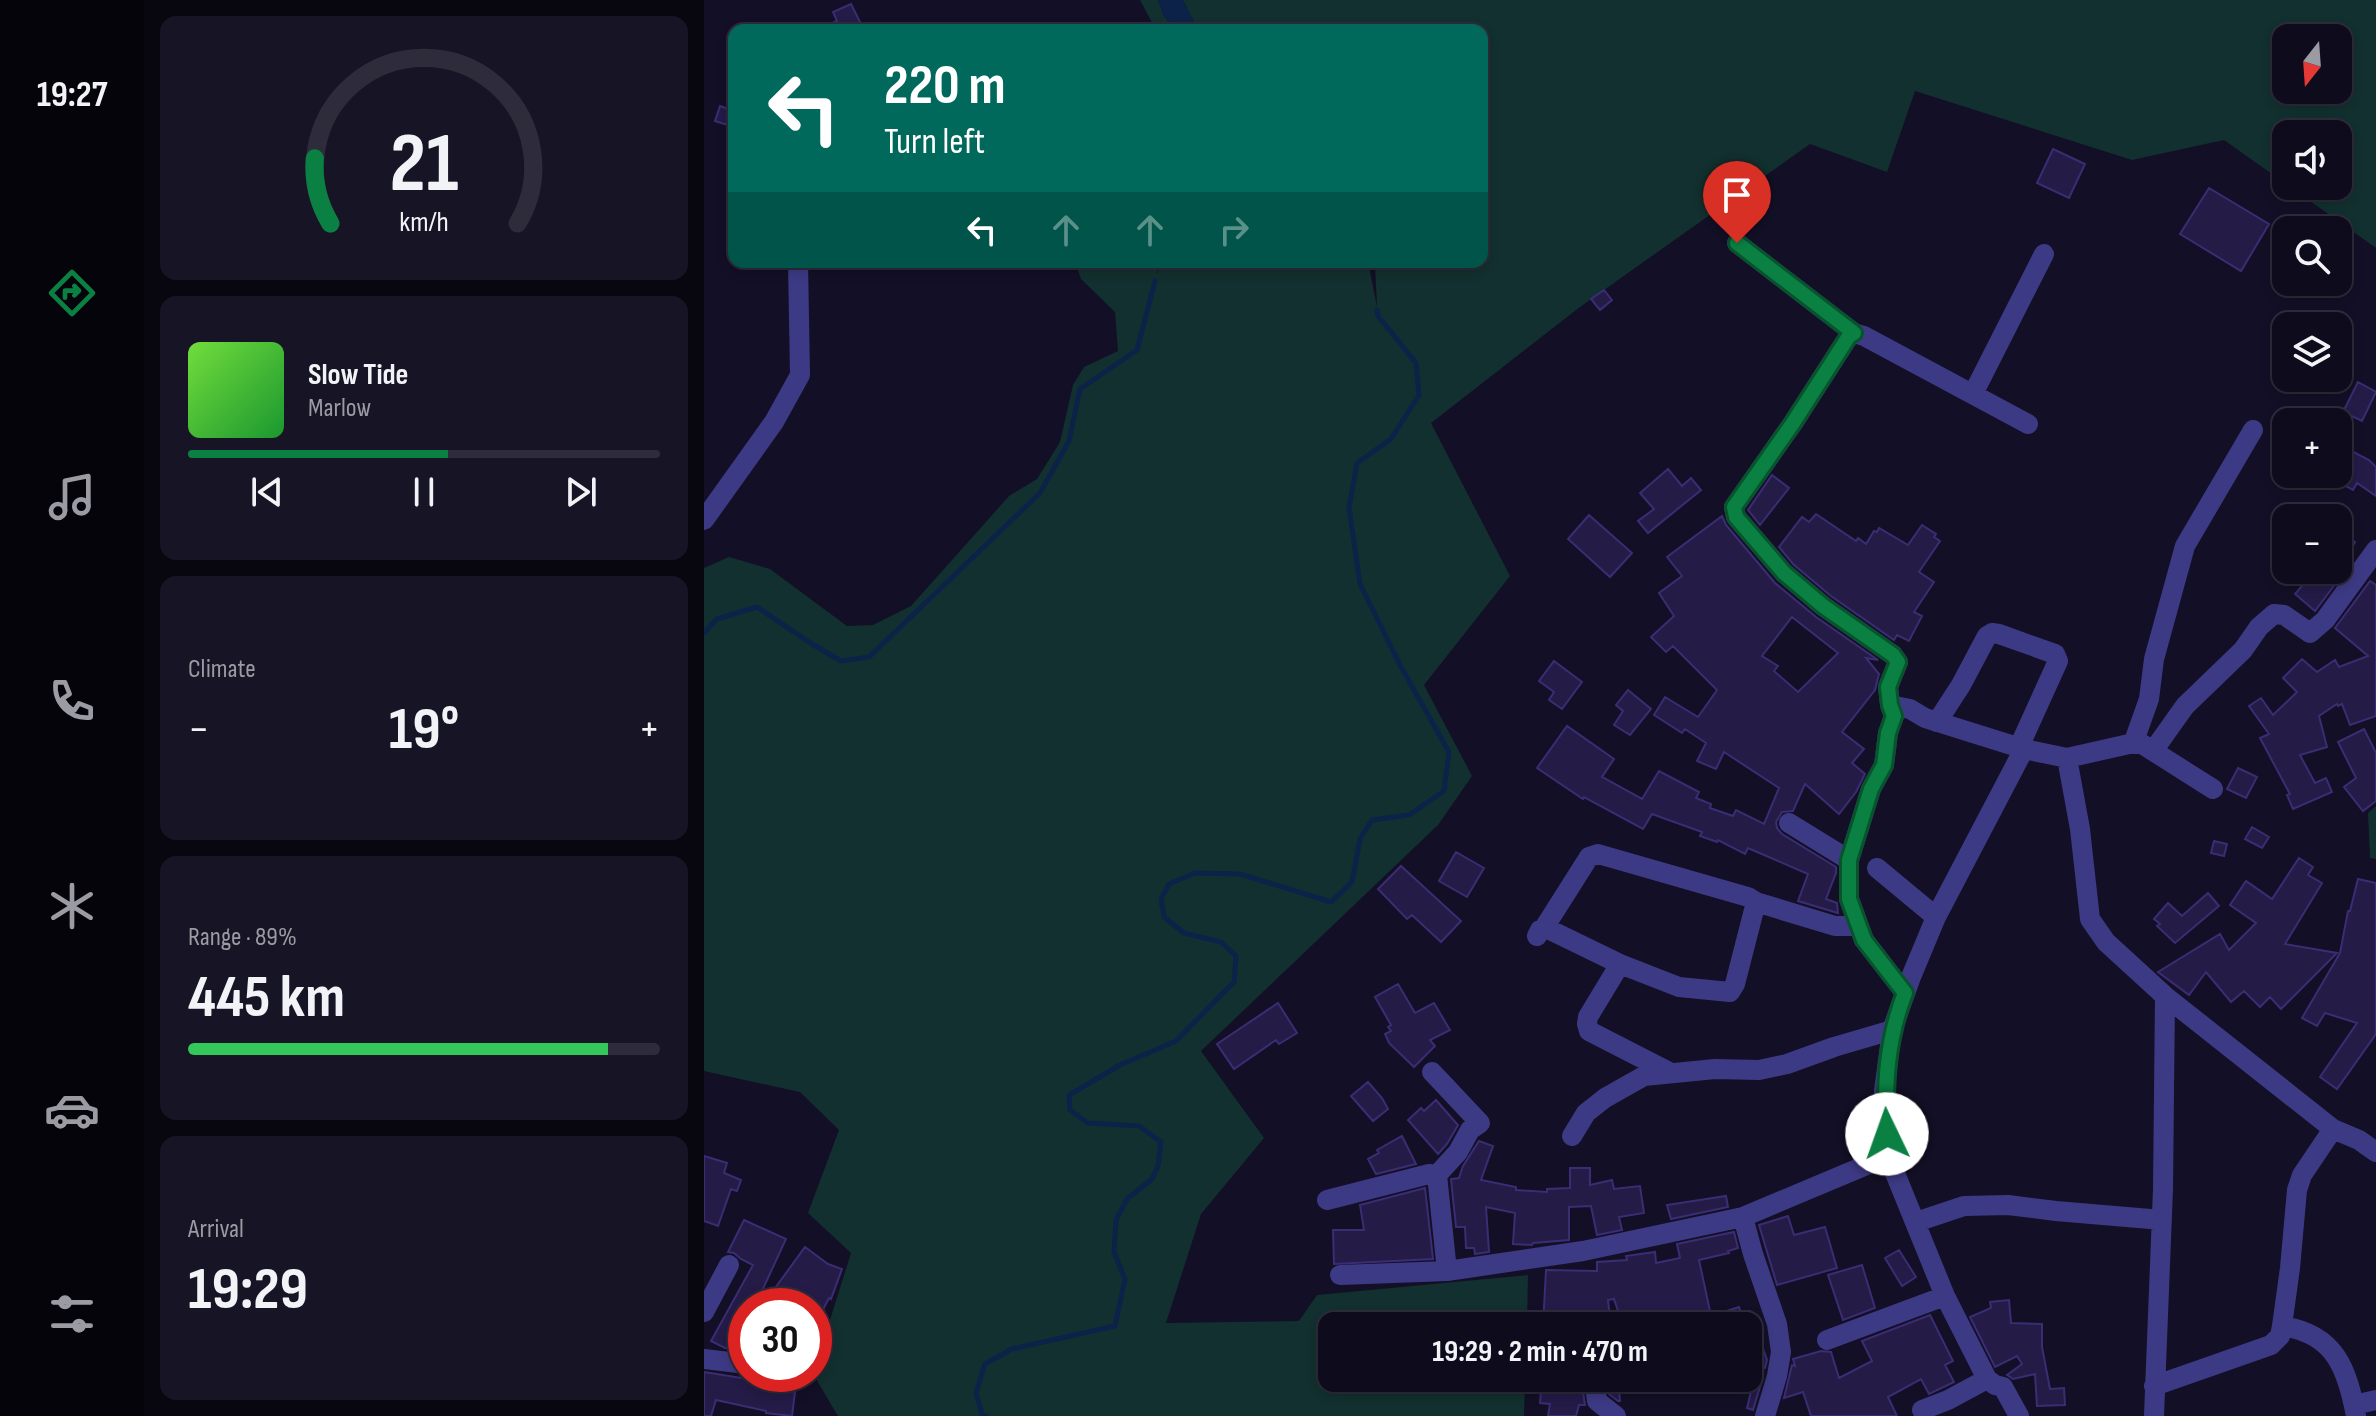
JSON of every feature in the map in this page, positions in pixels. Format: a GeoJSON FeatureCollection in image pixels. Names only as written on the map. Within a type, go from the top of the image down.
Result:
{"type":"FeatureCollection","features":[{"type":"Feature","properties":{"kind":"street"},"geometry":{"type":"LineString","coordinates":[[1737,243],[1854,333],[2028,424]]}},
{"type":"Feature","properties":{"kind":"street"},"geometry":{"type":"LineString","coordinates":[[1973,394],[2044,254]]}},
{"type":"Feature","properties":{"kind":"street"},"geometry":{"type":"LineString","coordinates":[[704,520],[774,422],[800,375],[798,268]]}},
{"type":"Feature","properties":{"kind":"street"},"geometry":{"type":"LineString","coordinates":[[1854,333],[1849,336],[1734,507],[1736,517],[1784,573],[1823,606],[1893,655],[1898,662],[1888,687],[1894,716],[1888,733],[1884,765],[1871,789],[1849,860],[1849,899],[1864,940],[1905,993]]}},
{"type":"Feature","properties":{"kind":"street"},"geometry":{"type":"LineString","coordinates":[[2133,744],[2149,699],[2154,659],[2185,546],[2253,430]]}},
{"type":"Feature","properties":{"kind":"street"},"geometry":{"type":"LineString","coordinates":[[2153,751],[2185,706],[2243,650],[2259,627],[2274,614],[2284,615],[2310,633],[2325,620],[2376,550]]}},
{"type":"Feature","properties":{"kind":"street"},"geometry":{"type":"LineString","coordinates":[[1937,722],[1987,636],[1992,633],[2055,654],[2058,661],[2022,748],[1936,917],[1905,993],[1892,1030],[1884,1091],[1888,1156],[1945,1296],[1987,1379],[2003,1387],[2019,1416]]}},
{"type":"Feature","properties":{"kind":"street"},"geometry":{"type":"LineString","coordinates":[[1890,705],[2022,748],[2067,758],[2142,744],[2213,789]]}},
{"type":"Feature","properties":{"kind":"street"},"geometry":{"type":"LineString","coordinates":[[2067,758],[2080,829],[2090,919],[2106,942],[2165,996],[2333,1129],[2359,1140],[2376,1152]]}},
{"type":"Feature","properties":{"kind":"street"},"geometry":{"type":"LineString","coordinates":[[1789,823],[1849,860]]}},
{"type":"Feature","properties":{"kind":"street"},"geometry":{"type":"LineString","coordinates":[[1756,902],[1735,984],[1730,992],[1679,987],[1540,933],[1589,857],[1594,855],[1748,897],[1835,926],[1858,926]]}},
{"type":"Feature","properties":{"kind":"street"},"geometry":{"type":"LineString","coordinates":[[1877,868],[1936,917]]}},
{"type":"Feature","properties":{"kind":"street"},"geometry":{"type":"LineString","coordinates":[[1620,964],[1588,1017],[1589,1031],[1671,1073]]}},
{"type":"Feature","properties":{"kind":"street"},"geometry":{"type":"LineString","coordinates":[[2154,1416],[2162,1220],[2165,996]]}},
{"type":"Feature","properties":{"kind":"street"},"geometry":{"type":"LineString","coordinates":[[1572,1136],[1586,1113],[1605,1098],[1644,1076],[1715,1069],[1759,1070],[1892,1030]]}},
{"type":"Feature","properties":{"kind":"street"},"geometry":{"type":"LineString","coordinates":[[1432,1072],[1480,1123],[1470,1130],[1458,1152],[1437,1175],[1447,1271]]}},
{"type":"Feature","properties":{"kind":"street"},"geometry":{"type":"LineString","coordinates":[[2154,1386],[2271,1345],[2280,1336],[2294,1238],[2297,1190],[2302,1175],[2333,1129]]}},
{"type":"Feature","properties":{"kind":"street"},"geometry":{"type":"LineString","coordinates":[[1340,1275],[1447,1271],[1583,1251],[1743,1217],[1888,1156]]}},
{"type":"Feature","properties":{"kind":"street"},"geometry":{"type":"LineString","coordinates":[[1327,1200],[1429,1174],[1437,1175]]}},
{"type":"Feature","properties":{"kind":"street"},"geometry":{"type":"LineString","coordinates":[[1916,1222],[1964,1206],[2008,1205],[2162,1220]]}},
{"type":"Feature","properties":{"kind":"street"},"geometry":{"type":"LineString","coordinates":[[1743,1217],[1777,1324],[1781,1352],[1765,1416]]}},
{"type":"Feature","properties":{"kind":"street"},"geometry":{"type":"LineString","coordinates":[[704,1312],[729,1265]]}},
{"type":"Feature","properties":{"kind":"street"},"geometry":{"type":"LineString","coordinates":[[1827,1340],[1945,1296]]}},
{"type":"Feature","properties":{"kind":"street"},"geometry":{"type":"LineString","coordinates":[[2282,1326],[2304,1329],[2324,1341],[2339,1360],[2355,1411],[2376,1400]]}},
{"type":"Feature","properties":{"kind":"street"},"geometry":{"type":"LineString","coordinates":[[704,1359],[728,1362]]}},
{"type":"Feature","properties":{"kind":"street"},"geometry":{"type":"LineString","coordinates":[[1922,1410],[1987,1379]]}},
{"type":"Feature","properties":{"kind":"street"},"geometry":{"type":"LineString","coordinates":[[1596,1392],[1597,1401],[1616,1416]]}},
{"type":"Feature","properties":{"kind":"green space"},"geometry":{"type":"Polygon","coordinates":[[[1140,0],[1158,0],[1170,24],[1153,24],[1140,0]]]}},
{"type":"Feature","properties":{"kind":"green space"},"geometry":{"type":"Polygon","coordinates":[[[1183,0],[2376,0],[2376,248],[2352,231],[2352,216],[2331,216],[2309,200],[2352,200],[2352,120],[2272,120],[2272,174],[2224,140],[2132,160],[1915,91],[1887,172],[1810,144],[1580,307],[1431,423],[1510,576],[1424,685],[1472,776],[1438,825],[1201,1051],[1264,1138],[1201,1214],[1166,1323],[1299,1321],[1317,1295],[1528,1275],[1527,1312],[1318,1312],[1318,1392],[1525,1392],[1524,1416],[838,1416],[824,1392],[832,1392],[832,1314],[851,1253],[808,1213],[839,1130],[800,1092],[704,1071],[704,568],[729,557],[770,569],[847,626],[873,625],[911,606],[1009,496],[1037,479],[1060,442],[1073,385],[1084,367],[1118,351],[1115,312],[1081,279],[1077,268],[1158,268],[1157,275],[1159,268],[1369,268],[1377,307],[1375,268],[1488,268],[1488,24],[1195,24],[1183,0]]]}},
{"type":"Feature","properties":{"kind":"green space"},"geometry":{"type":"Polygon","coordinates":[[[2376,806],[2376,859],[2370,858],[2368,813],[2376,806]]]}},
{"type":"Feature","properties":{"kind":"water"},"geometry":{"type":"Polygon","coordinates":[[[1158,0],[1183,0],[1195,24],[1170,24],[1158,0]]]}},
{"type":"Feature","properties":{"kind":"building"},"geometry":{"type":"Polygon","coordinates":[[[851,4],[861,24],[830,24],[837,21],[833,12],[851,4]]]}},
{"type":"Feature","properties":{"kind":"building"},"geometry":{"type":"Polygon","coordinates":[[[720,106],[728,109],[728,125],[715,121],[720,106]]]}},
{"type":"Feature","properties":{"kind":"building"},"geometry":{"type":"Polygon","coordinates":[[[2053,149],[2085,164],[2069,198],[2037,183],[2053,149]]]}},
{"type":"Feature","properties":{"kind":"building"},"geometry":{"type":"Polygon","coordinates":[[[2209,188],[2269,224],[2241,271],[2180,234],[2209,188]]]}},
{"type":"Feature","properties":{"kind":"building"},"geometry":{"type":"Polygon","coordinates":[[[1604,290],[1612,300],[1600,310],[1591,299],[1604,290]]]}},
{"type":"Feature","properties":{"kind":"building"},"geometry":{"type":"Polygon","coordinates":[[[2358,382],[2376,392],[2362,421],[2352,416],[2352,408],[2345,408],[2358,382]]]}},
{"type":"Feature","properties":{"kind":"building"},"geometry":{"type":"Polygon","coordinates":[[[2352,451],[2376,467],[2376,496],[2357,483],[2353,490],[2349,488],[2352,488],[2352,451]]]}},
{"type":"Feature","properties":{"kind":"building"},"geometry":{"type":"Polygon","coordinates":[[[1668,469],[1682,486],[1691,478],[1701,490],[1648,533],[1638,521],[1654,509],[1640,493],[1668,469]]]}},
{"type":"Feature","properties":{"kind":"building"},"geometry":{"type":"Polygon","coordinates":[[[1772,475],[1789,488],[1760,525],[1748,510],[1772,475]]]}},
{"type":"Feature","properties":{"kind":"building"},"geometry":{"type":"Polygon","coordinates":[[[1816,514],[1856,541],[1858,538],[1866,544],[1879,528],[1908,545],[1922,525],[1936,534],[1934,537],[1940,541],[1919,572],[1934,582],[1914,612],[1922,616],[1909,641],[1897,635],[1894,640],[1831,596],[1793,564],[1779,547],[1802,517],[1809,522],[1816,514]]]}},
{"type":"Feature","properties":{"kind":"building"},"geometry":{"type":"Polygon","coordinates":[[[1589,515],[1632,553],[1610,577],[1568,539],[1589,515]]]}},
{"type":"Feature","properties":{"kind":"building"},"geometry":{"type":"Polygon","coordinates":[[[1722,516],[1726,525],[1775,583],[1816,617],[1878,660],[1866,658],[1879,674],[1875,690],[1842,732],[1864,749],[1852,763],[1865,774],[1856,792],[1839,814],[1805,784],[1793,811],[1782,812],[1776,822],[1782,834],[1836,867],[1826,899],[1837,903],[1838,913],[1798,901],[1808,874],[1748,848],[1745,854],[1718,840],[1700,836],[1702,832],[1652,814],[1643,829],[1583,799],[1537,768],[1567,726],[1614,759],[1602,777],[1642,799],[1659,771],[1699,792],[1696,798],[1711,804],[1710,808],[1733,816],[1736,810],[1764,824],[1779,788],[1724,752],[1716,769],[1697,761],[1706,743],[1685,729],[1682,733],[1654,715],[1665,697],[1698,717],[1717,690],[1673,646],[1666,652],[1651,637],[1674,616],[1659,593],[1682,576],[1667,557],[1722,516]],[[1792,617],[1762,656],[1778,666],[1774,671],[1798,692],[1838,653],[1792,617]]]}},
{"type":"Feature","properties":{"kind":"building"},"geometry":{"type":"Polygon","coordinates":[[[2370,581],[2376,585],[2376,716],[2350,725],[2342,704],[2337,704],[2319,716],[2327,747],[2300,755],[2315,783],[2326,778],[2332,792],[2293,809],[2287,795],[2290,794],[2260,738],[2269,734],[2249,706],[2261,698],[2273,715],[2297,692],[2283,678],[2302,659],[2317,672],[2335,660],[2339,667],[2368,656],[2335,628],[2370,581]]]}},
{"type":"Feature","properties":{"kind":"building"},"geometry":{"type":"Polygon","coordinates":[[[2335,584],[2315,611],[2295,594],[2302,586],[2335,584]]]}},
{"type":"Feature","properties":{"kind":"building"},"geometry":{"type":"Polygon","coordinates":[[[1554,661],[1582,682],[1562,709],[1549,700],[1554,692],[1539,681],[1554,661]]]}},
{"type":"Feature","properties":{"kind":"building"},"geometry":{"type":"Polygon","coordinates":[[[1628,690],[1651,709],[1630,735],[1614,725],[1623,711],[1616,705],[1628,690]]]}},
{"type":"Feature","properties":{"kind":"building"},"geometry":{"type":"Polygon","coordinates":[[[2364,729],[2376,753],[2376,801],[2363,811],[2344,787],[2356,778],[2338,742],[2364,729]]]}},
{"type":"Feature","properties":{"kind":"building"},"geometry":{"type":"Polygon","coordinates":[[[2238,768],[2257,777],[2246,798],[2227,789],[2238,768]]]}},
{"type":"Feature","properties":{"kind":"building"},"geometry":{"type":"Polygon","coordinates":[[[2252,827],[2269,837],[2262,848],[2245,839],[2252,827]]]}},
{"type":"Feature","properties":{"kind":"building"},"geometry":{"type":"Polygon","coordinates":[[[2214,841],[2227,844],[2224,856],[2211,853],[2214,841]]]}},
{"type":"Feature","properties":{"kind":"building"},"geometry":{"type":"Polygon","coordinates":[[[1456,852],[1484,868],[1467,897],[1439,881],[1456,852]]]}},
{"type":"Feature","properties":{"kind":"building"},"geometry":{"type":"Polygon","coordinates":[[[2299,858],[2313,867],[2308,875],[2322,883],[2285,944],[2337,953],[2281,1009],[2270,997],[2260,1007],[2244,991],[2231,1002],[2206,972],[2189,995],[2158,972],[2220,934],[2229,950],[2256,923],[2230,905],[2246,881],[2272,899],[2299,858]]]}},
{"type":"Feature","properties":{"kind":"building"},"geometry":{"type":"Polygon","coordinates":[[[1401,866],[1461,921],[1441,942],[1412,915],[1407,919],[1378,889],[1401,866]]]}},
{"type":"Feature","properties":{"kind":"building"},"geometry":{"type":"Polygon","coordinates":[[[2358,879],[2376,883],[2376,1034],[2337,1089],[2320,1077],[2357,1023],[2325,1013],[2317,1026],[2302,1018],[2340,953],[2358,879]]]}},
{"type":"Feature","properties":{"kind":"building"},"geometry":{"type":"Polygon","coordinates":[[[2208,893],[2219,906],[2175,943],[2157,926],[2160,924],[2154,919],[2168,903],[2182,916],[2208,893]]]}},
{"type":"Feature","properties":{"kind":"building"},"geometry":{"type":"Polygon","coordinates":[[[1398,984],[1415,1013],[1434,1003],[1450,1030],[1430,1040],[1435,1046],[1414,1067],[1389,1043],[1385,1034],[1391,1031],[1388,1027],[1391,1025],[1375,997],[1398,984]]]}},
{"type":"Feature","properties":{"kind":"building"},"geometry":{"type":"Polygon","coordinates":[[[1278,1003],[1297,1033],[1279,1044],[1276,1040],[1234,1069],[1217,1044],[1278,1003]]]}},
{"type":"Feature","properties":{"kind":"building"},"geometry":{"type":"Polygon","coordinates":[[[1368,1082],[1388,1109],[1373,1121],[1351,1096],[1368,1082]]]}},
{"type":"Feature","properties":{"kind":"building"},"geometry":{"type":"Polygon","coordinates":[[[1436,1100],[1458,1125],[1438,1154],[1408,1120],[1436,1100]]]}},
{"type":"Feature","properties":{"kind":"building"},"geometry":{"type":"Polygon","coordinates":[[[1402,1136],[1416,1164],[1376,1174],[1368,1159],[1379,1153],[1377,1150],[1402,1136]]]}},
{"type":"Feature","properties":{"kind":"building"},"geometry":{"type":"Polygon","coordinates":[[[1479,1141],[1493,1146],[1481,1180],[1516,1187],[1516,1190],[1547,1192],[1547,1189],[1570,1188],[1570,1168],[1590,1168],[1590,1185],[1612,1180],[1614,1189],[1640,1186],[1644,1213],[1619,1217],[1622,1230],[1597,1235],[1591,1206],[1569,1207],[1569,1240],[1532,1245],[1513,1244],[1515,1213],[1486,1207],[1489,1252],[1475,1254],[1474,1248],[1466,1248],[1465,1227],[1456,1227],[1451,1179],[1459,1178],[1479,1141]]]}},
{"type":"Feature","properties":{"kind":"building"},"geometry":{"type":"Polygon","coordinates":[[[704,1156],[727,1163],[724,1173],[741,1180],[737,1191],[731,1189],[718,1226],[704,1221],[704,1156]]]}},
{"type":"Feature","properties":{"kind":"building"},"geometry":{"type":"Polygon","coordinates":[[[1425,1188],[1433,1259],[1334,1264],[1333,1230],[1364,1230],[1360,1205],[1425,1188]]]}},
{"type":"Feature","properties":{"kind":"building"},"geometry":{"type":"Polygon","coordinates":[[[1726,1196],[1728,1207],[1671,1219],[1667,1205],[1726,1196]]]}},
{"type":"Feature","properties":{"kind":"building"},"geometry":{"type":"Polygon","coordinates":[[[1788,1216],[1794,1235],[1825,1227],[1837,1268],[1777,1285],[1759,1225],[1788,1216]]]}},
{"type":"Feature","properties":{"kind":"building"},"geometry":{"type":"Polygon","coordinates":[[[744,1220],[786,1239],[763,1288],[740,1288],[753,1265],[728,1252],[744,1220]]]}},
{"type":"Feature","properties":{"kind":"building"},"geometry":{"type":"Polygon","coordinates":[[[1734,1232],[1738,1248],[1699,1260],[1710,1312],[1618,1312],[1614,1299],[1608,1300],[1609,1312],[1544,1312],[1546,1270],[1597,1271],[1597,1262],[1627,1260],[1626,1256],[1655,1252],[1656,1263],[1680,1258],[1677,1244],[1734,1232]]]}},
{"type":"Feature","properties":{"kind":"building"},"geometry":{"type":"Polygon","coordinates":[[[805,1247],[828,1264],[842,1269],[832,1296],[832,1288],[775,1288],[805,1247]]]}},
{"type":"Feature","properties":{"kind":"building"},"geometry":{"type":"Polygon","coordinates":[[[1899,1250],[1916,1277],[1902,1286],[1885,1258],[1899,1250]]]}},
{"type":"Feature","properties":{"kind":"building"},"geometry":{"type":"Polygon","coordinates":[[[1862,1265],[1875,1308],[1843,1320],[1828,1275],[1862,1265]]]}},
{"type":"Feature","properties":{"kind":"building"},"geometry":{"type":"Polygon","coordinates":[[[2009,1300],[2011,1323],[2042,1324],[2042,1347],[2050,1389],[2064,1388],[2065,1405],[2037,1406],[2035,1374],[2013,1379],[2007,1375],[2022,1364],[2017,1356],[1995,1367],[1970,1317],[1991,1308],[1990,1302],[2009,1300]]]}},
{"type":"Feature","properties":{"kind":"building"},"geometry":{"type":"Polygon","coordinates":[[[1739,1307],[1741,1312],[1723,1312],[1739,1307]]]}},
{"type":"Feature","properties":{"kind":"building"},"geometry":{"type":"Polygon","coordinates":[[[728,1310],[728,1348],[711,1341],[728,1310]]]}},
{"type":"Feature","properties":{"kind":"building"},"geometry":{"type":"Polygon","coordinates":[[[1930,1315],[1953,1361],[1945,1365],[1954,1382],[1929,1394],[1921,1379],[1888,1397],[1897,1416],[1811,1416],[1803,1392],[1784,1398],[1792,1365],[1795,1366],[1793,1359],[1821,1351],[1831,1352],[1839,1378],[1872,1361],[1862,1341],[1930,1315]]]}},
{"type":"Feature","properties":{"kind":"building"},"geometry":{"type":"Polygon","coordinates":[[[1762,1346],[1767,1360],[1762,1369],[1762,1346]]]}},
{"type":"Feature","properties":{"kind":"building"},"geometry":{"type":"Polygon","coordinates":[[[704,1372],[728,1376],[728,1392],[795,1392],[792,1416],[766,1413],[716,1400],[711,1416],[704,1416],[704,1372]]]}},
{"type":"Feature","properties":{"kind":"building"},"geometry":{"type":"Polygon","coordinates":[[[1541,1392],[1583,1392],[1585,1405],[1579,1405],[1576,1416],[1548,1416],[1550,1404],[1540,1403],[1541,1392]]]}},
{"type":"Feature","properties":{"kind":"building"},"geometry":{"type":"Polygon","coordinates":[[[1619,1392],[1620,1401],[1618,1401],[1609,1394],[1619,1392]]]}},
{"type":"Feature","properties":{"kind":"building"},"geometry":{"type":"Polygon","coordinates":[[[1751,1392],[1758,1392],[1753,1410],[1747,1408],[1751,1392]]]}},
{"type":"Feature","properties":{"kind":"waterway"},"geometry":{"type":"LineString","coordinates":[[704,633],[717,619],[757,607],[841,661],[869,657],[1040,493],[1069,441],[1080,389],[1137,350],[1155,281]]}},
{"type":"Feature","properties":{"kind":"waterway"},"geometry":{"type":"LineString","coordinates":[[986,1416],[982,1414],[976,1393],[985,1364],[1012,1349],[1115,1326],[1125,1279],[1114,1252],[1116,1220],[1127,1199],[1152,1179],[1158,1166],[1161,1142],[1139,1126],[1088,1123],[1070,1110],[1069,1095],[1120,1065],[1176,1041],[1234,982],[1236,956],[1221,942],[1184,933],[1164,917],[1161,899],[1169,884],[1195,873],[1240,874],[1331,902],[1352,882],[1360,839],[1372,820],[1409,815],[1444,791],[1449,752],[1400,665],[1360,584],[1349,508],[1357,463],[1391,439],[1419,395],[1416,363],[1378,316],[1377,310]]}},
{"type":"Feature","properties":{"kind":"route"},"geometry":{"type":"LineString","coordinates":[[1737,243],[1854,333],[1849,336],[1734,507],[1736,517],[1784,573],[1823,606],[1893,655],[1898,662],[1888,687],[1894,716],[1888,733],[1884,765],[1861,814],[1849,860],[1849,899],[1858,926],[1864,940],[1905,993],[1892,1030],[1884,1091],[1887,1134]]}}]}
